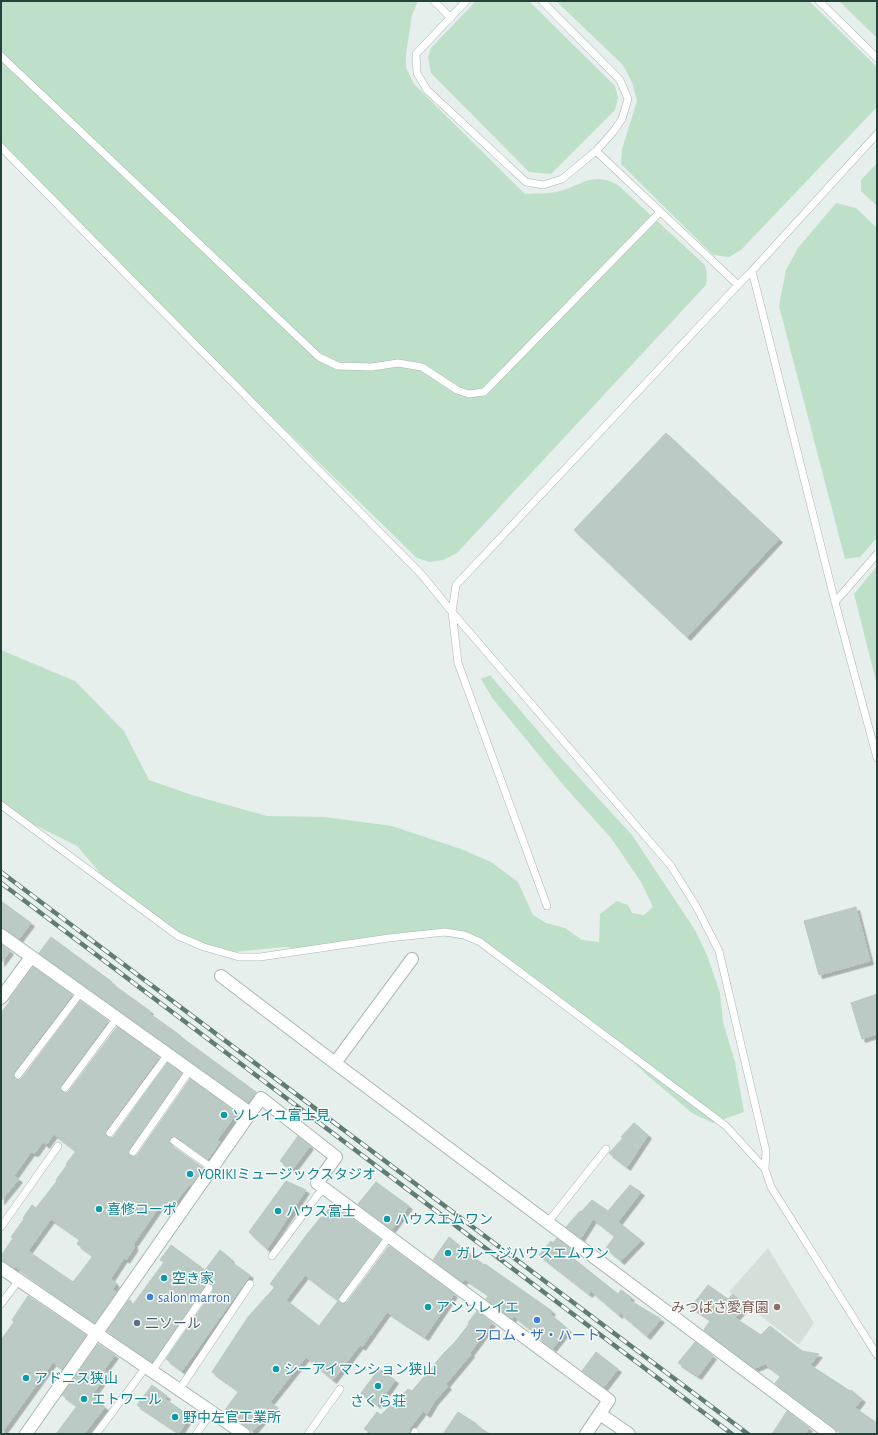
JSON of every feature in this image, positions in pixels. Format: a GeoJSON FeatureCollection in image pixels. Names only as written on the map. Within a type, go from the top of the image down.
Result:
{"type":"FeatureCollection","features":[{"type":"Feature","properties":{"kind":"street"},"geometry":{"type":"LineString","coordinates":[[1,935],[250,1113]]}},
{"type":"Feature","properties":{"kind":"street"},"geometry":{"type":"LineString","coordinates":[[1,998],[31,957]]}},
{"type":"Feature","properties":{"kind":"street"},"geometry":{"type":"LineString","coordinates":[[335,1063],[412,959]]}},
{"type":"Feature","properties":{"kind":"street"},"geometry":{"type":"LineString","coordinates":[[221,976],[830,1434]]}},
{"type":"Feature","properties":{"kind":"street"},"geometry":{"type":"LineString","coordinates":[[26,1434],[261,1098],[336,1157],[317,1183],[609,1400],[586,1434]]}},
{"type":"Feature","properties":{"kind":"street"},"geometry":{"type":"LineString","coordinates":[[1,1268],[244,1434]]}},
{"type":"Feature","properties":{"kind":"street"},"geometry":{"type":"LineString","coordinates":[[600,1414],[630,1434]]}},
{"type":"Feature","properties":{"kind":"lane"},"geometry":{"type":"LineString","coordinates":[[434,1],[451,18]]}},
{"type":"Feature","properties":{"kind":"lane"},"geometry":{"type":"LineString","coordinates":[[466,1],[416,54],[417,73],[427,90],[526,182],[543,185],[562,179],[596,151],[622,119],[628,99],[620,80],[542,1]]}},
{"type":"Feature","properties":{"kind":"lane"},"geometry":{"type":"LineString","coordinates":[[819,1],[877,58]]}},
{"type":"Feature","properties":{"kind":"lane"},"geometry":{"type":"LineString","coordinates":[[1,56],[319,356],[338,366],[372,367],[398,363],[422,367],[458,390],[469,394],[484,392],[660,212]]}},
{"type":"Feature","properties":{"kind":"lane"},"geometry":{"type":"LineString","coordinates":[[547,906],[458,663],[452,612],[456,585],[738,284],[752,271],[877,134]]}},
{"type":"Feature","properties":{"kind":"lane"},"geometry":{"type":"LineString","coordinates":[[1,147],[422,575],[452,612],[671,866],[696,906],[719,951],[766,1151],[765,1170]]}},
{"type":"Feature","properties":{"kind":"lane"},"geometry":{"type":"LineString","coordinates":[[596,151],[738,284]]}},
{"type":"Feature","properties":{"kind":"lane"},"geometry":{"type":"LineString","coordinates":[[752,271],[835,602],[877,758]]}},
{"type":"Feature","properties":{"kind":"lane"},"geometry":{"type":"LineString","coordinates":[[835,602],[877,554]]}},
{"type":"Feature","properties":{"kind":"lane"},"geometry":{"type":"LineString","coordinates":[[1,805],[178,936],[204,947],[239,957],[260,957],[390,938],[445,932],[464,935],[480,942],[726,1126],[765,1170],[771,1187],[877,1355]]}},
{"type":"Feature","properties":{"kind":"lane"},"geometry":{"type":"LineString","coordinates":[[18,1075],[81,992]]}},
{"type":"Feature","properties":{"kind":"lane"},"geometry":{"type":"LineString","coordinates":[[65,1088],[117,1018]]}},
{"type":"Feature","properties":{"kind":"lane"},"geometry":{"type":"LineString","coordinates":[[110,1133],[168,1054]]}},
{"type":"Feature","properties":{"kind":"lane"},"geometry":{"type":"LineString","coordinates":[[133,1152],[190,1070]]}},
{"type":"Feature","properties":{"kind":"lane"},"geometry":{"type":"LineString","coordinates":[[174,1141],[212,1168]]}},
{"type":"Feature","properties":{"kind":"lane"},"geometry":{"type":"LineString","coordinates":[[1,1227],[58,1146]]}},
{"type":"Feature","properties":{"kind":"lane"},"geometry":{"type":"LineString","coordinates":[[548,1222],[606,1149]]}},
{"type":"Feature","properties":{"kind":"lane"},"geometry":{"type":"LineString","coordinates":[[272,1256],[323,1188]]}},
{"type":"Feature","properties":{"kind":"lane"},"geometry":{"type":"LineString","coordinates":[[343,1298],[389,1237]]}},
{"type":"Feature","properties":{"kind":"lane"},"geometry":{"type":"LineString","coordinates":[[1,1304],[19,1280]]}},
{"type":"Feature","properties":{"kind":"lane"},"geometry":{"type":"LineString","coordinates":[[179,1390],[250,1284]]}},
{"type":"Feature","properties":{"kind":"lane"},"geometry":{"type":"LineString","coordinates":[[96,1434],[149,1369],[209,1288]]}},
{"type":"Feature","properties":{"kind":"lane"},"geometry":{"type":"LineString","coordinates":[[308,1434],[340,1389]]}},
{"type":"Feature","properties":{"kind":"lane"},"geometry":{"type":"LineString","coordinates":[[196,1434],[212,1412]]}},
{"type":"Feature","properties":{"kind":"shaded area","name":"みつばさ愛育園"},"geometry":{"type":"Polygon","coordinates":[[[768,1248],[814,1323],[799,1345],[729,1292],[768,1248]]]}},
{"type":"Feature","properties":{"kind":"green space"},"geometry":{"type":"Polygon","coordinates":[[[1,1],[418,1],[412,15],[406,54],[406,68],[414,84],[525,194],[556,192],[593,179],[600,179],[618,185],[705,265],[707,274],[706,285],[457,553],[443,560],[430,562],[417,558],[1,153],[1,1]]]}},
{"type":"Feature","properties":{"kind":"green space"},"geometry":{"type":"Polygon","coordinates":[[[476,1],[529,1],[615,86],[618,98],[615,110],[551,174],[529,172],[431,73],[428,57],[431,48],[476,1]]]}},
{"type":"Feature","properties":{"kind":"green space"},"geometry":{"type":"Polygon","coordinates":[[[556,1],[809,1],[877,67],[877,107],[741,250],[729,257],[713,255],[621,164],[622,149],[637,101],[632,82],[623,65],[556,1]]]}},
{"type":"Feature","properties":{"kind":"green space"},"geometry":{"type":"Polygon","coordinates":[[[839,1],[877,1],[877,38],[839,1]]]}},
{"type":"Feature","properties":{"kind":"green space"},"geometry":{"type":"Polygon","coordinates":[[[877,163],[877,206],[861,191],[861,180],[877,163]]]}},
{"type":"Feature","properties":{"kind":"green space"},"geometry":{"type":"Polygon","coordinates":[[[836,203],[856,208],[877,228],[877,538],[860,557],[845,559],[779,306],[786,270],[798,248],[836,203]]]}},
{"type":"Feature","properties":{"kind":"green space"},"geometry":{"type":"Polygon","coordinates":[[[877,566],[877,685],[854,594],[877,566]]]}},
{"type":"Feature","properties":{"kind":"green space"},"geometry":{"type":"Polygon","coordinates":[[[1,650],[75,681],[124,731],[149,780],[192,795],[267,816],[325,817],[392,826],[461,849],[491,862],[518,882],[533,915],[546,923],[565,928],[582,940],[599,942],[600,914],[617,901],[628,905],[632,913],[644,915],[653,907],[641,882],[611,838],[565,787],[493,699],[481,679],[490,675],[561,758],[632,835],[695,930],[707,955],[720,993],[723,1022],[735,1062],[744,1112],[713,1123],[692,1113],[648,1076],[609,1038],[480,942],[429,934],[312,949],[284,947],[225,953],[178,936],[113,888],[77,846],[17,816],[1,805],[1,650]]]}},
{"type":"Feature","properties":{"kind":"building"},"geometry":{"type":"Polygon","coordinates":[[[666,433],[779,539],[687,637],[574,530],[666,433]]]}},
{"type":"Feature","properties":{"kind":"building"},"geometry":{"type":"Polygon","coordinates":[[[1,901],[31,923],[19,939],[5,929],[1,928],[1,901]]]}},
{"type":"Feature","properties":{"kind":"building"},"geometry":{"type":"Polygon","coordinates":[[[856,907],[870,961],[819,975],[804,921],[856,907]]]}},
{"type":"Feature","properties":{"kind":"building"},"geometry":{"type":"Polygon","coordinates":[[[51,937],[150,1011],[149,1013],[256,1092],[248,1102],[39,953],[51,937]]]}},
{"type":"Feature","properties":{"kind":"building"},"geometry":{"type":"Polygon","coordinates":[[[1,944],[10,951],[1,963],[1,944]]]}},
{"type":"Feature","properties":{"kind":"building"},"geometry":{"type":"Polygon","coordinates":[[[33,967],[72,995],[14,1072],[13,1077],[15,1079],[20,1080],[22,1078],[80,1001],[108,1021],[61,1085],[60,1090],[62,1092],[67,1093],[69,1091],[117,1027],[159,1057],[106,1130],[105,1135],[107,1137],[112,1138],[114,1136],[167,1063],[182,1073],[129,1149],[128,1152],[130,1156],[133,1157],[137,1155],[190,1079],[237,1113],[217,1140],[220,1142],[208,1159],[177,1137],[172,1136],[170,1138],[169,1143],[171,1145],[203,1168],[167,1213],[159,1207],[135,1242],[134,1241],[134,1248],[126,1260],[124,1258],[111,1278],[116,1284],[112,1290],[116,1292],[95,1323],[16,1267],[15,1268],[1,1261],[1,1256],[13,1238],[11,1237],[24,1219],[23,1218],[32,1205],[36,1208],[57,1181],[56,1180],[67,1165],[66,1164],[76,1151],[54,1134],[46,1145],[43,1142],[35,1153],[31,1152],[14,1176],[19,1179],[1,1201],[1,1013],[10,1001],[9,1000],[33,967]],[[51,1219],[28,1251],[73,1282],[93,1256],[77,1244],[80,1239],[51,1219]]]}},
{"type":"Feature","properties":{"kind":"building"},"geometry":{"type":"Polygon","coordinates":[[[877,994],[877,1034],[862,1039],[851,1003],[877,994]]]}},
{"type":"Feature","properties":{"kind":"building"},"geometry":{"type":"Polygon","coordinates":[[[634,1123],[648,1135],[627,1167],[609,1153],[634,1123]]]}},
{"type":"Feature","properties":{"kind":"building"},"geometry":{"type":"Polygon","coordinates":[[[298,1136],[310,1146],[292,1170],[280,1161],[298,1136]]]}},
{"type":"Feature","properties":{"kind":"building","name":"ハウス富士"},"geometry":{"type":"Polygon","coordinates":[[[286,1181],[306,1190],[267,1249],[249,1232],[286,1181]]]}},
{"type":"Feature","properties":{"kind":"building","name":"ハウスエムワン"},"geometry":{"type":"Polygon","coordinates":[[[376,1182],[409,1206],[392,1229],[358,1204],[376,1182]]]}},
{"type":"Feature","properties":{"kind":"building"},"geometry":{"type":"Polygon","coordinates":[[[630,1185],[641,1192],[618,1222],[641,1240],[621,1261],[606,1248],[615,1236],[593,1219],[581,1238],[566,1227],[592,1200],[608,1211],[630,1185]]]}},
{"type":"Feature","properties":{"kind":"building"},"geometry":{"type":"Polygon","coordinates":[[[332,1204],[381,1240],[339,1296],[338,1300],[305,1275],[286,1300],[319,1326],[338,1301],[342,1304],[347,1302],[389,1246],[454,1294],[425,1337],[387,1312],[362,1347],[360,1345],[333,1380],[306,1357],[270,1402],[278,1408],[272,1416],[266,1416],[253,1431],[225,1410],[239,1391],[212,1372],[248,1317],[275,1287],[270,1284],[308,1233],[321,1217],[322,1218],[332,1204]]]}},
{"type":"Feature","properties":{"kind":"building"},"geometry":{"type":"Polygon","coordinates":[[[449,1237],[484,1265],[485,1264],[552,1311],[550,1314],[568,1329],[553,1348],[514,1316],[512,1319],[486,1299],[489,1295],[465,1279],[463,1282],[433,1260],[449,1237]]]}},
{"type":"Feature","properties":{"kind":"building"},"geometry":{"type":"Polygon","coordinates":[[[557,1238],[572,1250],[569,1255],[618,1294],[621,1290],[631,1297],[629,1300],[661,1319],[647,1336],[591,1291],[589,1294],[539,1255],[551,1241],[553,1243],[557,1238]]]}},
{"type":"Feature","properties":{"kind":"building"},"geometry":{"type":"Polygon","coordinates":[[[171,1245],[205,1270],[220,1250],[231,1259],[230,1261],[250,1275],[182,1371],[166,1359],[213,1291],[214,1286],[211,1284],[207,1283],[205,1285],[152,1362],[107,1331],[129,1300],[132,1302],[132,1306],[164,1262],[160,1260],[171,1245]]]}},
{"type":"Feature","properties":{"kind":"building"},"geometry":{"type":"Polygon","coordinates":[[[708,1285],[728,1299],[733,1294],[745,1307],[735,1318],[761,1335],[770,1326],[802,1351],[819,1354],[810,1365],[850,1391],[851,1390],[862,1399],[855,1408],[877,1423],[877,1434],[843,1434],[775,1383],[781,1376],[765,1364],[755,1368],[705,1331],[704,1329],[711,1320],[691,1307],[708,1285]]]}},
{"type":"Feature","properties":{"kind":"building"},"geometry":{"type":"Polygon","coordinates":[[[28,1296],[86,1335],[62,1369],[53,1362],[1,1434],[1,1340],[14,1322],[12,1320],[28,1296]]]}},
{"type":"Feature","properties":{"kind":"building"},"geometry":{"type":"Polygon","coordinates":[[[477,1311],[492,1323],[470,1353],[471,1354],[446,1384],[448,1386],[434,1402],[427,1414],[423,1411],[410,1428],[408,1434],[373,1434],[364,1429],[377,1412],[381,1415],[408,1389],[412,1391],[455,1342],[477,1311]]]}},
{"type":"Feature","properties":{"kind":"building"},"geometry":{"type":"Polygon","coordinates":[[[695,1342],[713,1356],[698,1376],[678,1363],[695,1342]]]}},
{"type":"Feature","properties":{"kind":"building"},"geometry":{"type":"Polygon","coordinates":[[[98,1344],[115,1355],[104,1370],[108,1373],[91,1396],[105,1407],[84,1434],[56,1434],[77,1406],[62,1395],[98,1344]]]}},
{"type":"Feature","properties":{"kind":"building"},"geometry":{"type":"Polygon","coordinates":[[[596,1352],[618,1369],[604,1387],[582,1371],[596,1352]]]}},
{"type":"Feature","properties":{"kind":"building","name":"さくら荘"},"geometry":{"type":"Polygon","coordinates":[[[379,1369],[395,1380],[378,1405],[361,1393],[379,1369]]]}},
{"type":"Feature","properties":{"kind":"building"},"geometry":{"type":"Polygon","coordinates":[[[152,1385],[167,1396],[165,1399],[190,1416],[179,1433],[137,1405],[152,1385]]]}},
{"type":"Feature","properties":{"kind":"building"},"geometry":{"type":"Polygon","coordinates":[[[787,1411],[809,1428],[805,1434],[772,1434],[787,1411]]]}},
{"type":"Feature","properties":{"kind":"building"},"geometry":{"type":"Polygon","coordinates":[[[458,1412],[477,1424],[476,1425],[490,1434],[443,1434],[458,1412]]]}},
{"type":"Feature","properties":{"kind":"railway"},"geometry":{"type":"LineString","coordinates":[[1,872],[748,1434]]}},
{"type":"Feature","properties":{"kind":"railway"},"geometry":{"type":"LineString","coordinates":[[1,883],[732,1434]]}},
{"type":"Feature","properties":{"kind":"place","name":"ソレイユ富士見"},"geometry":{"type":"Point","coordinates":[224,1115]}},
{"type":"Feature","properties":{"kind":"place","name":"YORIKIミュージックスタジオ"},"geometry":{"type":"Point","coordinates":[190,1174]}},
{"type":"Feature","properties":{"kind":"place","name":"喜修コーポ"},"geometry":{"type":"Point","coordinates":[99,1209]}},
{"type":"Feature","properties":{"kind":"place","name":"ハウス富士"},"geometry":{"type":"Point","coordinates":[278,1211]}},
{"type":"Feature","properties":{"kind":"place","name":"ハウスエムワン"},"geometry":{"type":"Point","coordinates":[387,1219]}},
{"type":"Feature","properties":{"kind":"place","name":"ガレージハウスエムワン"},"geometry":{"type":"Point","coordinates":[448,1253]}},
{"type":"Feature","properties":{"kind":"place","name":"空き家"},"geometry":{"type":"Point","coordinates":[164,1278]}},
{"type":"Feature","properties":{"kind":"place","name":"salon marron"},"geometry":{"type":"Point","coordinates":[150,1297]}},
{"type":"Feature","properties":{"kind":"place","name":"アンソレイエ"},"geometry":{"type":"Point","coordinates":[428,1307]}},
{"type":"Feature","properties":{"kind":"place","name":"みつばさ愛育園"},"geometry":{"type":"Point","coordinates":[777,1307]}},
{"type":"Feature","properties":{"kind":"place","name":"フロム・ザ・ハート"},"geometry":{"type":"Point","coordinates":[537,1320]}},
{"type":"Feature","properties":{"kind":"place","name":"二ソール"},"geometry":{"type":"Point","coordinates":[137,1323]}},
{"type":"Feature","properties":{"kind":"place","name":"シーアイマンション狭山"},"geometry":{"type":"Point","coordinates":[276,1369]}},
{"type":"Feature","properties":{"kind":"place","name":"アドニス狭山"},"geometry":{"type":"Point","coordinates":[26,1378]}},
{"type":"Feature","properties":{"kind":"place","name":"さくら荘"},"geometry":{"type":"Point","coordinates":[378,1386]}},
{"type":"Feature","properties":{"kind":"place","name":"エトワール"},"geometry":{"type":"Point","coordinates":[84,1399]}},
{"type":"Feature","properties":{"kind":"place","name":"野中左官工業所"},"geometry":{"type":"Point","coordinates":[175,1417]}}]}
